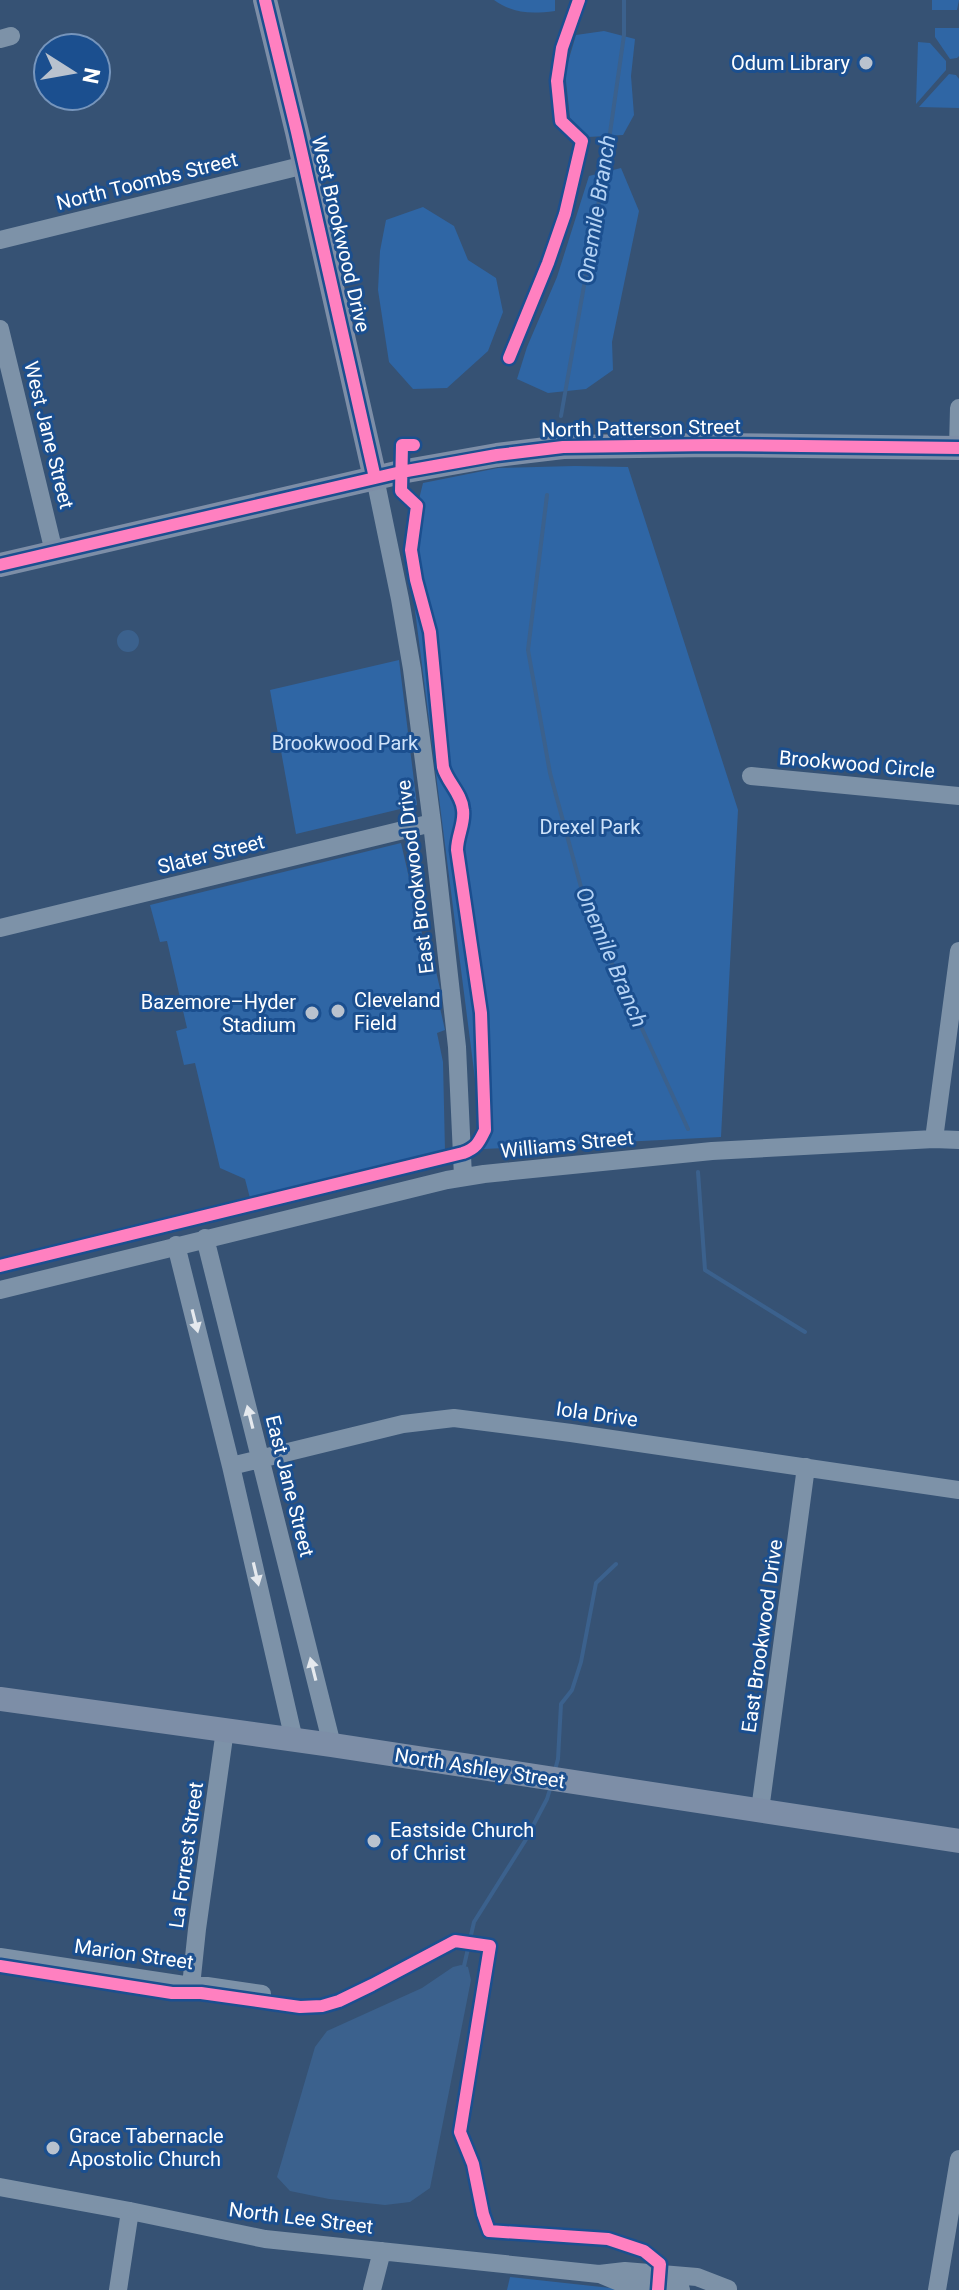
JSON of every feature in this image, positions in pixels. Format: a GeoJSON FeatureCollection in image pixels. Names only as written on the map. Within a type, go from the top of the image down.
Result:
{"type":"FeatureCollection","features":[{"type":"Feature","properties":{"kind":"main road","name":"West Brookwood Drive"},"geometry":{"type":"LineString","coordinates":[[265,0],[375,478]]}},
{"type":"Feature","properties":{"kind":"main road","name":"North Patterson Street"},"geometry":{"type":"LineString","coordinates":[[0,565],[401,472],[497,455],[570,447],[958,448]]}},
{"type":"Feature","properties":{"kind":"main road","name":"North Ashley Street"},"geometry":{"type":"LineString","coordinates":[[0,1699],[332,1745],[959,1841]]}},
{"type":"Feature","properties":{"kind":"street","name":"North Toombs Street"},"geometry":{"type":"LineString","coordinates":[[0,240],[305,165]]}},
{"type":"Feature","properties":{"kind":"street","name":"West Jane Street"},"geometry":{"type":"LineString","coordinates":[[0,329],[54,552]]}},
{"type":"Feature","properties":{"kind":"street"},"geometry":{"type":"LineString","coordinates":[[958,448],[959,408]]}},
{"type":"Feature","properties":{"kind":"street","name":"East Brookwood Drive"},"geometry":{"type":"LineString","coordinates":[[375,478],[407,642],[432,823],[457,1047],[463,1177]]}},
{"type":"Feature","properties":{"kind":"street","name":"Brookwood Circle"},"geometry":{"type":"LineString","coordinates":[[751,776],[959,796]]}},
{"type":"Feature","properties":{"kind":"street","name":"Slater Street"},"geometry":{"type":"LineString","coordinates":[[0,928],[432,823]]}},
{"type":"Feature","properties":{"kind":"street"},"geometry":{"type":"LineString","coordinates":[[934,1139],[959,951]]}},
{"type":"Feature","properties":{"kind":"street","name":"Williams Street"},"geometry":{"type":"LineString","coordinates":[[0,1290],[463,1177],[712,1151],[959,1140]]}},
{"type":"Feature","properties":{"kind":"street","name":"East Jane Street"},"geometry":{"type":"LineString","coordinates":[[205,1238],[332,1745]]}},
{"type":"Feature","properties":{"kind":"street"},"geometry":{"type":"LineString","coordinates":[[176,1245],[294,1740]]}},
{"type":"Feature","properties":{"kind":"street","name":"Iola Drive"},"geometry":{"type":"LineString","coordinates":[[231,1466],[403,1424],[454,1418],[556,1430],[959,1490]]}},
{"type":"Feature","properties":{"kind":"street","name":"East Brookwood Drive"},"geometry":{"type":"LineString","coordinates":[[760,1810],[806,1467]]}},
{"type":"Feature","properties":{"kind":"street","name":"La Forrest Street"},"geometry":{"type":"LineString","coordinates":[[191,1986],[225,1730]]}},
{"type":"Feature","properties":{"kind":"street","name":"Marion Street"},"geometry":{"type":"LineString","coordinates":[[0,1957],[262,1994]]}},
{"type":"Feature","properties":{"kind":"street"},"geometry":{"type":"LineString","coordinates":[[937,2290],[959,2159]]}},
{"type":"Feature","properties":{"kind":"street","name":"North Lee Street"},"geometry":{"type":"LineString","coordinates":[[0,2187],[272,2240],[599,2274],[625,2271],[697,2277],[729,2290]]}},
{"type":"Feature","properties":{"kind":"street"},"geometry":{"type":"LineString","coordinates":[[118,2290],[130,2211]]}},
{"type":"Feature","properties":{"kind":"street"},"geometry":{"type":"LineString","coordinates":[[372,2290],[382,2251]]}},
{"type":"Feature","properties":{"kind":"street","name":"North Lee Street"},"geometry":{"type":"LineString","coordinates":[[599,2274],[624,2284],[681,2290]]}},
{"type":"Feature","properties":{"kind":"green space"},"geometry":{"type":"Polygon","coordinates":[[[494,0],[555,0],[555,11],[523,12],[494,0]]]}},
{"type":"Feature","properties":{"kind":"green space"},"geometry":{"type":"Polygon","coordinates":[[[932,0],[959,0],[957,10],[932,10],[932,0]]]}},
{"type":"Feature","properties":{"kind":"green space"},"geometry":{"type":"Polygon","coordinates":[[[935,28],[959,28],[957,58],[950,59],[935,37],[935,28]]]}},
{"type":"Feature","properties":{"kind":"green space"},"geometry":{"type":"Polygon","coordinates":[[[604,31],[635,39],[631,76],[634,115],[623,135],[588,137],[570,118],[565,72],[576,35],[604,31]]]}},
{"type":"Feature","properties":{"kind":"green space"},"geometry":{"type":"Polygon","coordinates":[[[918,42],[930,43],[946,61],[946,70],[916,104],[918,42]]]}},
{"type":"Feature","properties":{"kind":"green space"},"geometry":{"type":"Polygon","coordinates":[[[949,74],[959,79],[959,108],[919,107],[949,74]]]}},
{"type":"Feature","properties":{"kind":"green space"},"geometry":{"type":"Polygon","coordinates":[[[621,168],[639,211],[612,342],[613,370],[586,389],[548,393],[517,379],[527,347],[557,277],[589,176],[621,168]]]}},
{"type":"Feature","properties":{"kind":"green space"},"geometry":{"type":"Polygon","coordinates":[[[423,207],[454,226],[468,260],[496,278],[503,312],[488,351],[447,388],[413,389],[389,362],[378,290],[380,251],[386,220],[423,207]]]}},
{"type":"Feature","properties":{"kind":"green space","name":"Drexel Park"},"geometry":{"type":"Polygon","coordinates":[[[628,467],[738,810],[721,1137],[484,1149],[407,548],[423,483],[498,468],[628,467]]]}},
{"type":"Feature","properties":{"kind":"green space","name":"Brookwood Park"},"geometry":{"type":"Polygon","coordinates":[[[399,660],[417,805],[296,834],[270,690],[399,660]]]}},
{"type":"Feature","properties":{"kind":"green space","name":"Bazemore–Hyder Stadium"},"geometry":{"type":"Polygon","coordinates":[[[401,843],[430,968],[435,967],[442,997],[438,999],[445,1030],[437,1033],[443,1062],[445,1151],[251,1202],[245,1179],[220,1168],[195,1063],[184,1065],[176,1031],[187,1028],[167,941],[160,942],[150,905],[401,843]]]}},
{"type":"Feature","properties":{"kind":"green space"},"geometry":{"type":"Polygon","coordinates":[[[510,2277],[629,2290],[507,2290],[510,2277]]]}},
{"type":"Feature","properties":{"kind":"shaded area"},"geometry":{"type":"Polygon","coordinates":[[[128,630],[136,633],[139,641],[136,649],[128,652],[120,649],[117,641],[120,633],[128,630]]]}},
{"type":"Feature","properties":{"kind":"shaded area"},"geometry":{"type":"Polygon","coordinates":[[[461,1965],[468,1967],[471,1980],[430,2188],[410,2202],[385,2205],[290,2191],[277,2177],[315,2047],[327,2031],[422,1988],[461,1965]]]}},
{"type":"Feature","properties":{"kind":"waterway","name":"Onemile Branch"},"geometry":{"type":"LineString","coordinates":[[561,416],[606,161],[624,35],[624,0]]}},
{"type":"Feature","properties":{"kind":"waterway","name":"Onemile Branch"},"geometry":{"type":"LineString","coordinates":[[547,495],[528,650],[550,773],[587,909],[688,1129]]}},
{"type":"Feature","properties":{"kind":"waterway","name":"Onemile Branch"},"geometry":{"type":"LineString","coordinates":[[698,1172],[705,1270],[805,1332]]}},
{"type":"Feature","properties":{"kind":"waterway"},"geometry":{"type":"LineString","coordinates":[[555,1770],[561,1704],[572,1690],[581,1662],[596,1583],[616,1564]]}},
{"type":"Feature","properties":{"kind":"waterway"},"geometry":{"type":"LineString","coordinates":[[464,1966],[474,1922],[525,1841],[551,1786]]}},
{"type":"Feature","properties":{"kind":"cycle path"},"geometry":{"type":"LineString","coordinates":[[265,0],[375,478]]}},
{"type":"Feature","properties":{"kind":"cycle path"},"geometry":{"type":"LineString","coordinates":[[509,358],[565,214],[582,141],[561,121],[557,81],[562,48],[579,0]]}},
{"type":"Feature","properties":{"kind":"cycle path"},"geometry":{"type":"LineString","coordinates":[[0,1266],[463,1153],[475,1147],[483,1134],[481,1013],[457,850],[463,810],[443,767],[430,632],[411,550],[417,506],[401,491],[402,445],[414,445]]}},
{"type":"Feature","properties":{"kind":"cycle path"},"geometry":{"type":"LineString","coordinates":[[0,565],[401,472],[497,455],[563,447],[959,448]]}},
{"type":"Feature","properties":{"kind":"cycle path"},"geometry":{"type":"LineString","coordinates":[[0,1966],[172,1993],[201,1993],[300,2007],[339,2001],[455,1941],[490,1946],[460,2132],[473,2164],[489,2231],[608,2239],[644,2251],[660,2264],[658,2290]]}},
{"type":"Feature","properties":{"kind":"place","name":"Odum Library"},"geometry":{"type":"Point","coordinates":[866,63]}},
{"type":"Feature","properties":{"kind":"place","name":"Cleveland Field"},"geometry":{"type":"Point","coordinates":[338,1011]}},
{"type":"Feature","properties":{"kind":"place","name":"Bazemore–Hyder Stadium"},"geometry":{"type":"Point","coordinates":[312,1013]}},
{"type":"Feature","properties":{"kind":"place","name":"Eastside Church of Christ"},"geometry":{"type":"Point","coordinates":[374,1841]}},
{"type":"Feature","properties":{"kind":"place","name":"Grace Tabernacle Apostolic Church"},"geometry":{"type":"Point","coordinates":[53,2148]}}]}
